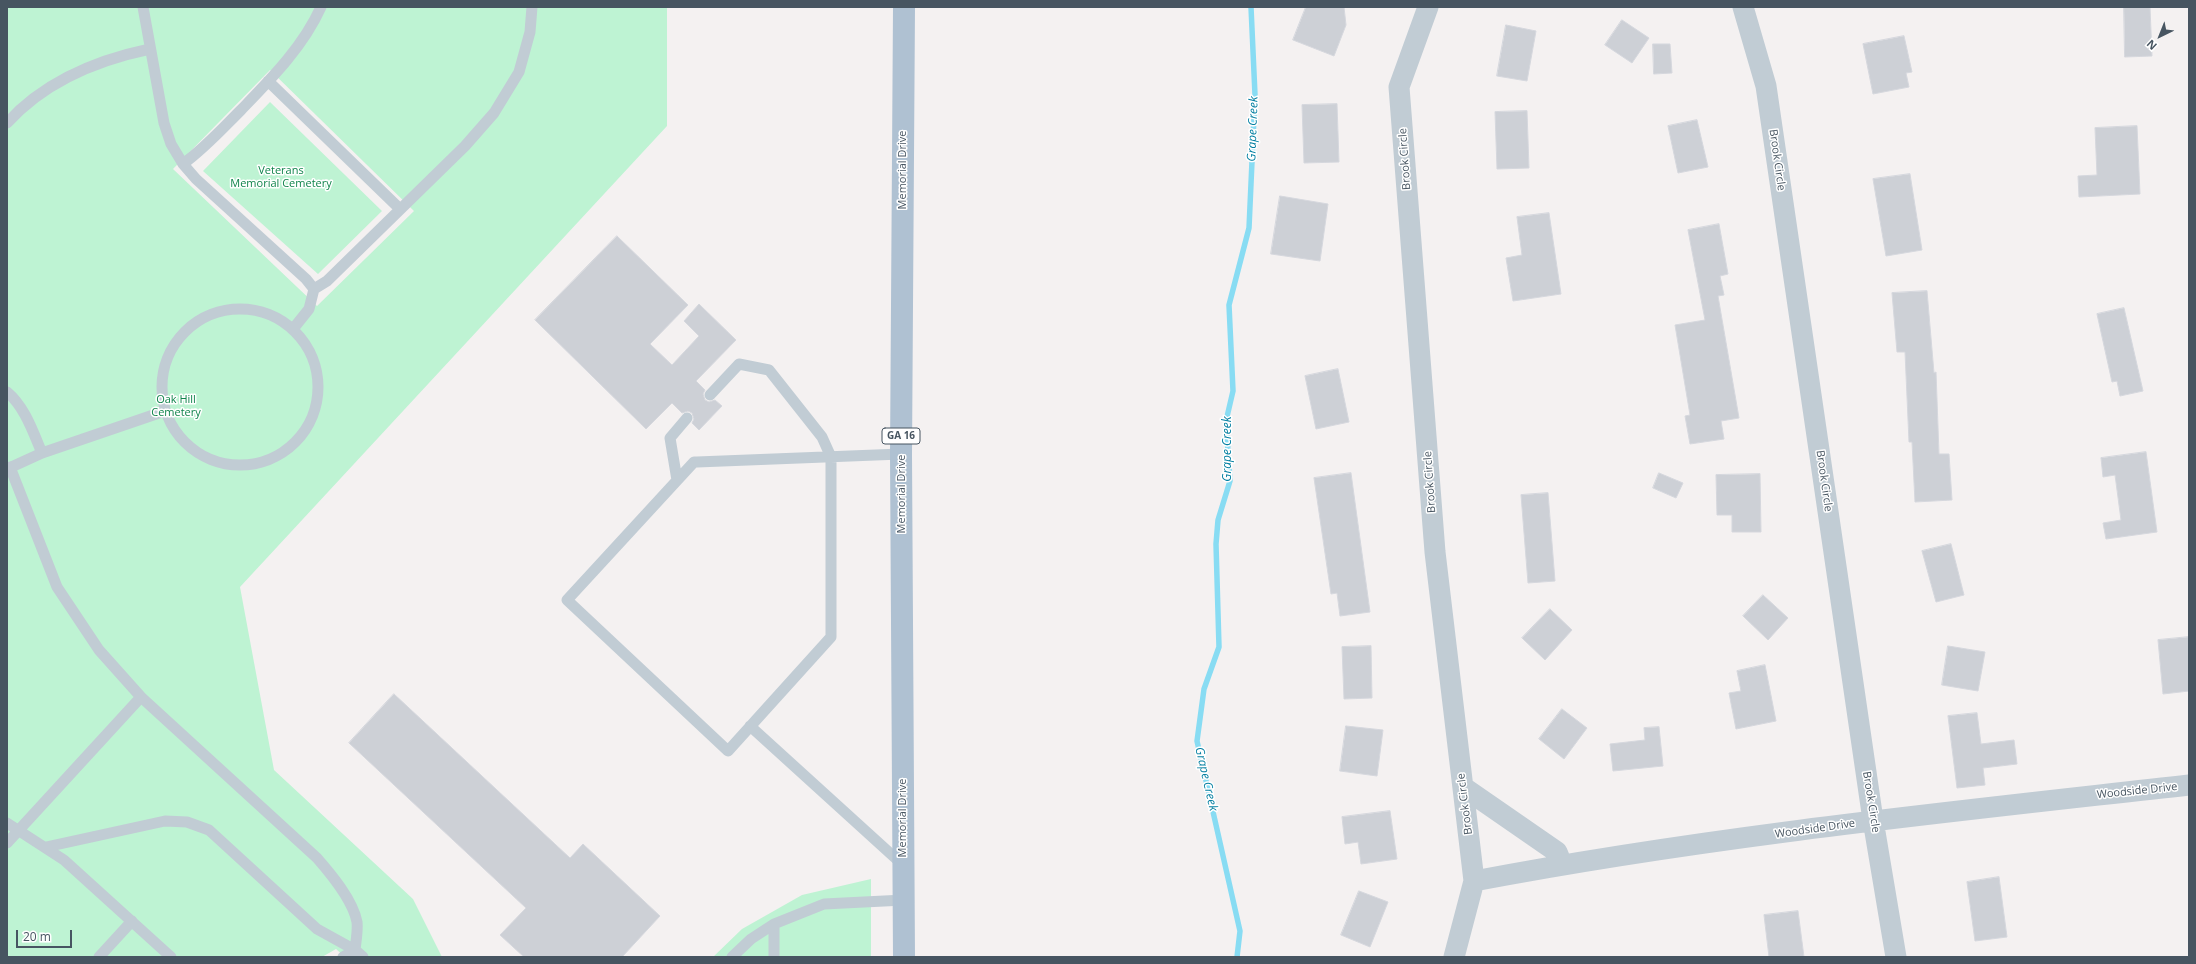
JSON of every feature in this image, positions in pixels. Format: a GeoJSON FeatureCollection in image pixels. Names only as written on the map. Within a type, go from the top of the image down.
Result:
{"type":"FeatureCollection","features":[{"type":"Feature","properties":{"kind":"main road","name":"Memorial Drive"},"geometry":{"type":"LineString","coordinates":[[904,7],[901,454],[904,957]]}},
{"type":"Feature","properties":{"kind":"street","name":"Brook Circle"},"geometry":{"type":"LineString","coordinates":[[1428,7],[1399,87],[1435,552],[1474,881],[1454,957]]}},
{"type":"Feature","properties":{"kind":"street","name":"Brook Circle"},"geometry":{"type":"LineString","coordinates":[[1743,7],[1766,86],[1873,820],[1896,957]]}},
{"type":"Feature","properties":{"kind":"street","name":"Woodside Drive"},"geometry":{"type":"LineString","coordinates":[[1474,881],[1562,864],[1873,820],[2189,785]]}},
{"type":"Feature","properties":{"kind":"street"},"geometry":{"type":"LineString","coordinates":[[1463,788],[1556,852],[1562,864]]}},
{"type":"Feature","properties":{"kind":"lane"},"geometry":{"type":"LineString","coordinates":[[143,7],[164,123],[171,144],[183,164],[306,279],[314,289]]}},
{"type":"Feature","properties":{"kind":"lane"},"geometry":{"type":"LineString","coordinates":[[183,164],[201,151],[268,81],[314,23],[321,7]]}},
{"type":"Feature","properties":{"kind":"lane"},"geometry":{"type":"LineString","coordinates":[[293,329],[309,309],[314,289],[326,281],[465,146],[494,113],[519,72],[530,32],[532,7]]}},
{"type":"Feature","properties":{"kind":"lane"},"geometry":{"type":"LineString","coordinates":[[7,122],[46,90],[82,70],[120,55],[150,49]]}},
{"type":"Feature","properties":{"kind":"lane"},"geometry":{"type":"LineString","coordinates":[[268,81],[400,209]]}},
{"type":"Feature","properties":{"kind":"lane"},"geometry":{"type":"LineString","coordinates":[[239,308],[268,313],[293,329],[312,355],[318,386],[312,417],[295,443],[268,460],[237,466],[206,458],[181,439],[165,411],[161,382],[168,353],[185,330],[210,314],[239,308]]}},
{"type":"Feature","properties":{"kind":"lane"},"geometry":{"type":"LineString","coordinates":[[710,395],[739,364],[769,370],[822,437],[831,457],[831,638],[728,750],[567,600],[694,462],[831,457],[901,454]]}},
{"type":"Feature","properties":{"kind":"lane"},"geometry":{"type":"LineString","coordinates":[[7,392],[15,399],[32,429],[42,453]]}},
{"type":"Feature","properties":{"kind":"lane"},"geometry":{"type":"LineString","coordinates":[[165,411],[42,453],[8,468],[57,587],[99,650],[141,697],[317,858],[334,878],[347,899],[357,922],[359,953]]}},
{"type":"Feature","properties":{"kind":"lane"},"geometry":{"type":"LineString","coordinates":[[677,480],[670,438],[687,418]]}},
{"type":"Feature","properties":{"kind":"lane"},"geometry":{"type":"LineString","coordinates":[[7,843],[141,697]]}},
{"type":"Feature","properties":{"kind":"lane"},"geometry":{"type":"LineString","coordinates":[[750,726],[903,865]]}},
{"type":"Feature","properties":{"kind":"lane"},"geometry":{"type":"LineString","coordinates":[[46,847],[165,822],[187,822],[209,830],[317,929],[359,953]]}},
{"type":"Feature","properties":{"kind":"lane"},"geometry":{"type":"LineString","coordinates":[[7,823],[64,860],[171,957]]}},
{"type":"Feature","properties":{"kind":"lane"},"geometry":{"type":"LineString","coordinates":[[732,957],[751,939],[774,924],[824,904],[904,900]]}},
{"type":"Feature","properties":{"kind":"lane"},"geometry":{"type":"LineString","coordinates":[[99,957],[132,921]]}},
{"type":"Feature","properties":{"kind":"lane"},"geometry":{"type":"LineString","coordinates":[[774,924],[774,957]]}},
{"type":"Feature","properties":{"kind":"lane"},"geometry":{"type":"LineString","coordinates":[[343,957],[359,953]]}},
{"type":"Feature","properties":{"kind":"green space","name":"Oak Hill Cemetery"},"geometry":{"type":"Polygon","coordinates":[[[7,7],[667,7],[667,126],[240,587],[274,770],[413,899],[442,957],[345,957],[336,949],[322,957],[7,957],[7,7]],[[270,70],[173,169],[317,306],[414,211],[270,70]]]}},
{"type":"Feature","properties":{"kind":"green space","name":"Veterans Memorial Cemetery"},"geometry":{"type":"Polygon","coordinates":[[[270,102],[382,211],[318,274],[203,171],[270,102]]]}},
{"type":"Feature","properties":{"kind":"green space"},"geometry":{"type":"Polygon","coordinates":[[[871,879],[871,957],[713,957],[742,929],[802,895],[871,879]]]}},
{"type":"Feature","properties":{"kind":"building"},"geometry":{"type":"Polygon","coordinates":[[[1306,7],[1344,7],[1346,25],[1334,56],[1293,40],[1306,7]]]}},
{"type":"Feature","properties":{"kind":"building"},"geometry":{"type":"Polygon","coordinates":[[[2124,7],[2150,7],[2152,56],[2125,57],[2124,7]]]}},
{"type":"Feature","properties":{"kind":"building"},"geometry":{"type":"Polygon","coordinates":[[[1622,20],[1649,38],[1632,63],[1605,45],[1622,20]]]}},
{"type":"Feature","properties":{"kind":"building"},"geometry":{"type":"Polygon","coordinates":[[[1506,25],[1536,31],[1527,81],[1497,76],[1506,25]]]}},
{"type":"Feature","properties":{"kind":"building"},"geometry":{"type":"Polygon","coordinates":[[[1904,36],[1912,72],[1906,73],[1909,87],[1873,94],[1863,44],[1904,36]]]}},
{"type":"Feature","properties":{"kind":"building"},"geometry":{"type":"Polygon","coordinates":[[[1653,44],[1670,44],[1672,73],[1654,74],[1653,44]]]}},
{"type":"Feature","properties":{"kind":"building"},"geometry":{"type":"Polygon","coordinates":[[[1337,104],[1339,162],[1304,163],[1302,105],[1337,104]]]}},
{"type":"Feature","properties":{"kind":"building"},"geometry":{"type":"Polygon","coordinates":[[[1527,111],[1529,168],[1497,169],[1495,112],[1527,111]]]}},
{"type":"Feature","properties":{"kind":"building"},"geometry":{"type":"Polygon","coordinates":[[[1697,120],[1708,167],[1678,173],[1668,126],[1697,120]]]}},
{"type":"Feature","properties":{"kind":"building"},"geometry":{"type":"Polygon","coordinates":[[[2137,126],[2140,194],[2079,197],[2078,176],[2097,175],[2095,128],[2137,126]]]}},
{"type":"Feature","properties":{"kind":"building"},"geometry":{"type":"Polygon","coordinates":[[[1910,174],[1922,250],[1886,256],[1873,179],[1910,174]]]}},
{"type":"Feature","properties":{"kind":"building"},"geometry":{"type":"Polygon","coordinates":[[[1280,196],[1328,204],[1320,261],[1271,254],[1280,196]]]}},
{"type":"Feature","properties":{"kind":"building"},"geometry":{"type":"Polygon","coordinates":[[[1549,213],[1561,294],[1513,301],[1506,258],[1522,255],[1517,217],[1549,213]]]}},
{"type":"Feature","properties":{"kind":"building"},"geometry":{"type":"Polygon","coordinates":[[[1719,224],[1728,274],[1720,276],[1724,295],[1718,296],[1739,418],[1721,421],[1724,439],[1690,444],[1685,416],[1690,415],[1675,325],[1705,320],[1688,230],[1719,224]]]}},
{"type":"Feature","properties":{"kind":"building"},"geometry":{"type":"Polygon","coordinates":[[[617,236],[688,305],[650,344],[672,365],[699,336],[684,321],[699,304],[736,340],[696,381],[705,390],[703,394],[705,400],[709,402],[715,400],[722,406],[699,430],[692,423],[694,419],[692,413],[688,411],[682,413],[672,403],[646,429],[535,320],[617,236]]]}},
{"type":"Feature","properties":{"kind":"building"},"geometry":{"type":"Polygon","coordinates":[[[1927,291],[1934,373],[1936,372],[1939,454],[1949,454],[1952,500],[1915,502],[1912,442],[1909,442],[1905,352],[1897,352],[1892,293],[1927,291]]]}},
{"type":"Feature","properties":{"kind":"building"},"geometry":{"type":"Polygon","coordinates":[[[2124,308],[2143,391],[2120,396],[2117,381],[2112,382],[2097,314],[2124,308]]]}},
{"type":"Feature","properties":{"kind":"building"},"geometry":{"type":"Polygon","coordinates":[[[1338,369],[1349,422],[1316,429],[1305,376],[1338,369]]]}},
{"type":"Feature","properties":{"kind":"building"},"geometry":{"type":"Polygon","coordinates":[[[2146,452],[2157,532],[2106,539],[2103,523],[2121,520],[2115,475],[2103,477],[2101,458],[2146,452]]]}},
{"type":"Feature","properties":{"kind":"building"},"geometry":{"type":"Polygon","coordinates":[[[1351,473],[1370,612],[1340,616],[1337,593],[1331,594],[1314,478],[1351,473]]]}},
{"type":"Feature","properties":{"kind":"building"},"geometry":{"type":"Polygon","coordinates":[[[1659,473],[1683,483],[1676,498],[1653,488],[1659,473]]]}},
{"type":"Feature","properties":{"kind":"building"},"geometry":{"type":"Polygon","coordinates":[[[1760,474],[1761,532],[1732,532],[1732,515],[1717,515],[1716,475],[1760,474]]]}},
{"type":"Feature","properties":{"kind":"building"},"geometry":{"type":"Polygon","coordinates":[[[1548,493],[1555,581],[1528,583],[1521,495],[1548,493]]]}},
{"type":"Feature","properties":{"kind":"building"},"geometry":{"type":"Polygon","coordinates":[[[1951,544],[1964,595],[1936,602],[1922,551],[1951,544]]]}},
{"type":"Feature","properties":{"kind":"building"},"geometry":{"type":"Polygon","coordinates":[[[1763,595],[1788,618],[1768,640],[1743,616],[1763,595]]]}},
{"type":"Feature","properties":{"kind":"building"},"geometry":{"type":"Polygon","coordinates":[[[1550,609],[1572,630],[1545,660],[1522,638],[1550,609]]]}},
{"type":"Feature","properties":{"kind":"building"},"geometry":{"type":"Polygon","coordinates":[[[2189,637],[2189,691],[2163,694],[2158,640],[2189,637]]]}},
{"type":"Feature","properties":{"kind":"building"},"geometry":{"type":"Polygon","coordinates":[[[1371,646],[1372,698],[1344,699],[1342,647],[1371,646]]]}},
{"type":"Feature","properties":{"kind":"building"},"geometry":{"type":"Polygon","coordinates":[[[1948,646],[1985,652],[1978,691],[1942,685],[1948,646]]]}},
{"type":"Feature","properties":{"kind":"building"},"geometry":{"type":"Polygon","coordinates":[[[1765,665],[1776,721],[1736,729],[1729,693],[1741,691],[1737,671],[1765,665]]]}},
{"type":"Feature","properties":{"kind":"building"},"geometry":{"type":"Polygon","coordinates":[[[394,694],[570,858],[583,844],[660,916],[622,957],[524,957],[500,935],[526,908],[349,743],[394,694]]]}},
{"type":"Feature","properties":{"kind":"building"},"geometry":{"type":"Polygon","coordinates":[[[1562,709],[1587,728],[1564,759],[1539,739],[1562,709]]]}},
{"type":"Feature","properties":{"kind":"building"},"geometry":{"type":"Polygon","coordinates":[[[1977,713],[1981,744],[2014,740],[2017,764],[1983,768],[1985,785],[1957,788],[1948,716],[1977,713]]]}},
{"type":"Feature","properties":{"kind":"building"},"geometry":{"type":"Polygon","coordinates":[[[1346,726],[1383,730],[1377,776],[1340,771],[1346,726]]]}},
{"type":"Feature","properties":{"kind":"building"},"geometry":{"type":"Polygon","coordinates":[[[1659,727],[1663,766],[1613,771],[1610,744],[1645,740],[1644,728],[1659,727]]]}},
{"type":"Feature","properties":{"kind":"building"},"geometry":{"type":"Polygon","coordinates":[[[1390,811],[1397,859],[1361,864],[1358,842],[1345,844],[1342,817],[1390,811]]]}},
{"type":"Feature","properties":{"kind":"building"},"geometry":{"type":"Polygon","coordinates":[[[1999,877],[2007,937],[1975,941],[1967,882],[1999,877]]]}},
{"type":"Feature","properties":{"kind":"building"},"geometry":{"type":"Polygon","coordinates":[[[1359,891],[1388,902],[1370,947],[1341,935],[1359,891]]]}},
{"type":"Feature","properties":{"kind":"building"},"geometry":{"type":"Polygon","coordinates":[[[1798,911],[1804,957],[1769,957],[1764,915],[1798,911]]]}},
{"type":"Feature","properties":{"kind":"waterway","name":"Grape Creek"},"geometry":{"type":"LineString","coordinates":[[1237,957],[1240,931],[1197,741],[1204,689],[1219,647],[1216,544],[1218,520],[1230,481],[1226,421],[1233,391],[1229,305],[1249,228],[1255,95],[1251,7]]}}]}
